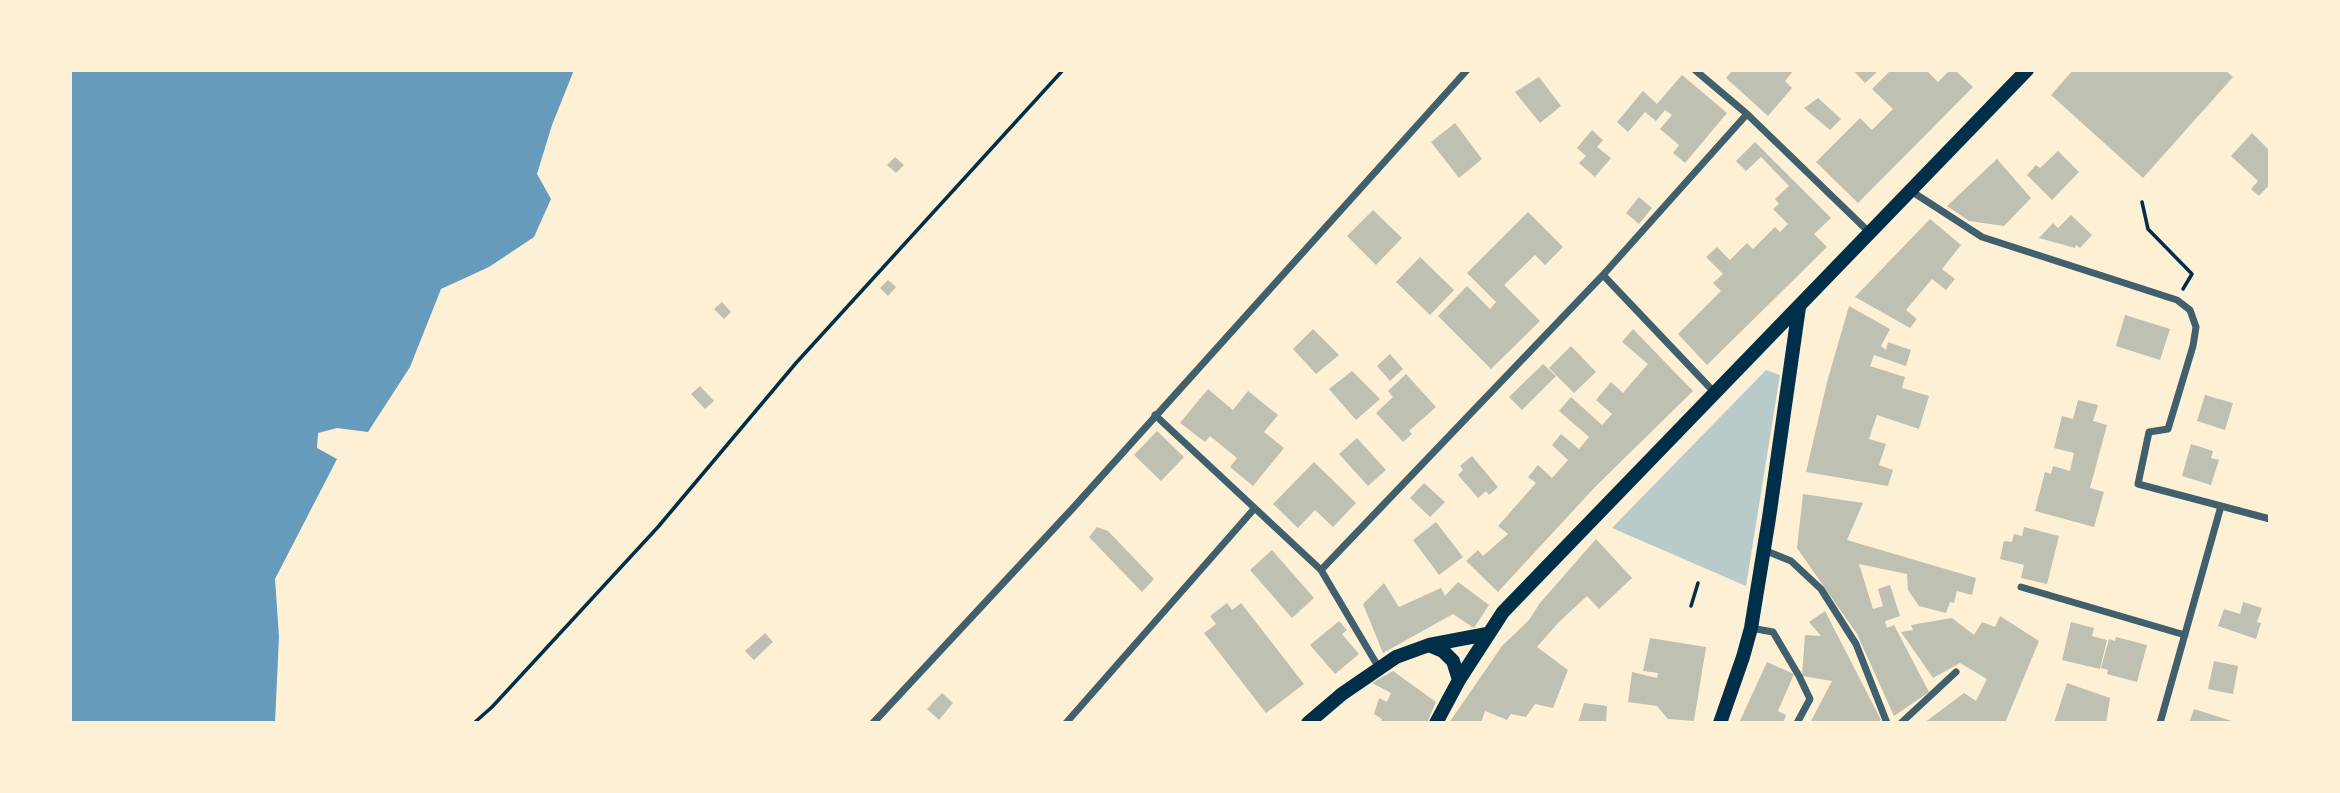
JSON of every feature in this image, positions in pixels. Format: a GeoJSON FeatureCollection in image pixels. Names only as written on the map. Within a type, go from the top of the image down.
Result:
{"type":"FeatureCollection","features":[{"type":"Feature","properties":{"kind":"main road"},"geometry":{"type":"LineString","coordinates":[[1436,723],[1459,680],[1503,612],[2027,70]]}},
{"type":"Feature","properties":{"kind":"main road"},"geometry":{"type":"LineString","coordinates":[[1720,723],[1751,628],[1799,307]]}},
{"type":"Feature","properties":{"kind":"main road"},"geometry":{"type":"LineString","coordinates":[[1308,723],[1342,694],[1396,657],[1429,645],[1487,634]]}},
{"type":"Feature","properties":{"kind":"main road"},"geometry":{"type":"LineString","coordinates":[[1429,645],[1443,651],[1453,661],[1459,680]]}},
{"type":"Feature","properties":{"kind":"street"},"geometry":{"type":"LineString","coordinates":[[873,723],[1073,508],[1467,70]]}},
{"type":"Feature","properties":{"kind":"street"},"geometry":{"type":"LineString","coordinates":[[1695,70],[1747,114],[1870,233]]}},
{"type":"Feature","properties":{"kind":"street"},"geometry":{"type":"LineString","coordinates":[[1321,570],[1603,275],[1747,114]]}},
{"type":"Feature","properties":{"kind":"street"},"geometry":{"type":"LineString","coordinates":[[1911,191],[1982,237],[2177,300],[2190,310],[2196,327],[2193,346],[2168,429],[2149,432],[2138,484],[2270,519]]}},
{"type":"Feature","properties":{"kind":"street"},"geometry":{"type":"LineString","coordinates":[[1603,275],[1715,393]]}},
{"type":"Feature","properties":{"kind":"street"},"geometry":{"type":"LineString","coordinates":[[1155,415],[1321,570],[1380,667]]}},
{"type":"Feature","properties":{"kind":"street"},"geometry":{"type":"LineString","coordinates":[[2160,723],[2221,506]]}},
{"type":"Feature","properties":{"kind":"street"},"geometry":{"type":"LineString","coordinates":[[1066,723],[1254,509]]}},
{"type":"Feature","properties":{"kind":"street"},"geometry":{"type":"LineString","coordinates":[[1763,550],[1791,561],[1821,589],[1856,644],[1887,723]]}},
{"type":"Feature","properties":{"kind":"street"},"geometry":{"type":"LineString","coordinates":[[2021,587],[2185,635]]}},
{"type":"Feature","properties":{"kind":"street"},"geometry":{"type":"LineString","coordinates":[[1751,628],[1773,632],[1800,677],[1810,699],[1797,723]]}},
{"type":"Feature","properties":{"kind":"street"},"geometry":{"type":"LineString","coordinates":[[1901,723],[1956,672]]}},
{"type":"Feature","properties":{"kind":"path"},"geometry":{"type":"LineString","coordinates":[[474,723],[658,527],[796,363],[1063,70]]}},
{"type":"Feature","properties":{"kind":"path"},"geometry":{"type":"LineString","coordinates":[[2142,202],[2148,229],[2192,274],[2177,300]]}},
{"type":"Feature","properties":{"kind":"path"},"geometry":{"type":"LineString","coordinates":[[1691,606],[1698,583]]}},
{"type":"Feature","properties":{"kind":"shaded area"},"geometry":{"type":"Polygon","coordinates":[[[1766,370],[1780,375],[1746,586],[1612,528],[1766,370]]]}},
{"type":"Feature","properties":{"kind":"water"},"geometry":{"type":"Polygon","coordinates":[[[70,70],[574,70],[552,125],[537,174],[551,199],[534,237],[489,267],[441,289],[410,367],[368,432],[337,428],[318,433],[317,448],[337,459],[275,579],[279,637],[275,723],[70,723],[70,70]]]}},
{"type":"Feature","properties":{"kind":"building"},"geometry":{"type":"Polygon","coordinates":[[[1733,70],[1794,70],[1785,81],[1792,88],[1768,116],[1726,78],[1733,70]]]}},
{"type":"Feature","properties":{"kind":"building"},"geometry":{"type":"Polygon","coordinates":[[[1853,70],[1875,70],[1877,72],[1865,83],[1853,70]]]}},
{"type":"Feature","properties":{"kind":"building"},"geometry":{"type":"Polygon","coordinates":[[[1891,70],[1926,70],[1938,82],[1950,70],[1955,70],[1973,87],[1858,203],[1816,162],[1860,118],[1872,130],[1893,109],[1872,89],[1891,70]]]}},
{"type":"Feature","properties":{"kind":"building"},"geometry":{"type":"Polygon","coordinates":[[[2073,70],[2225,70],[2233,77],[2143,178],[2051,95],[2073,70]]]}},
{"type":"Feature","properties":{"kind":"building"},"geometry":{"type":"Polygon","coordinates":[[[1682,75],[1727,113],[1685,163],[1673,153],[1679,145],[1660,129],[1672,115],[1665,110],[1656,121],[1645,112],[1628,132],[1617,122],[1643,91],[1657,104],[1682,75]]]}},
{"type":"Feature","properties":{"kind":"building"},"geometry":{"type":"Polygon","coordinates":[[[1539,77],[1561,106],[1540,123],[1515,92],[1539,77]]]}},
{"type":"Feature","properties":{"kind":"building"},"geometry":{"type":"Polygon","coordinates":[[[1818,98],[1841,119],[1830,130],[1804,108],[1818,98]]]}},
{"type":"Feature","properties":{"kind":"building"},"geometry":{"type":"Polygon","coordinates":[[[1455,123],[1482,159],[1459,178],[1431,142],[1455,123]]]}},
{"type":"Feature","properties":{"kind":"building"},"geometry":{"type":"Polygon","coordinates":[[[1592,130],[1603,140],[1597,147],[1611,158],[1595,177],[1579,163],[1586,156],[1577,148],[1592,130]]]}},
{"type":"Feature","properties":{"kind":"building"},"geometry":{"type":"Polygon","coordinates":[[[2252,133],[2270,151],[2270,184],[2259,196],[2251,189],[2258,181],[2231,156],[2252,133]]]}},
{"type":"Feature","properties":{"kind":"building"},"geometry":{"type":"Polygon","coordinates":[[[1755,142],[1831,218],[1814,234],[1827,247],[1707,365],[1678,334],[1721,291],[1713,283],[1723,274],[1706,257],[1717,247],[1730,260],[1747,243],[1753,249],[1775,227],[1780,232],[1788,224],[1773,209],[1779,204],[1775,199],[1789,186],[1761,157],[1746,171],[1736,161],[1755,142]]]}},
{"type":"Feature","properties":{"kind":"building"},"geometry":{"type":"Polygon","coordinates":[[[2058,151],[2079,172],[2052,200],[2027,175],[2036,165],[2040,168],[2058,151]]]}},
{"type":"Feature","properties":{"kind":"building"},"geometry":{"type":"Polygon","coordinates":[[[895,157],[904,165],[896,173],[887,165],[895,157]]]}},
{"type":"Feature","properties":{"kind":"building"},"geometry":{"type":"Polygon","coordinates":[[[1997,159],[2031,198],[2004,226],[1969,221],[1947,206],[1997,159]]]}},
{"type":"Feature","properties":{"kind":"building"},"geometry":{"type":"Polygon","coordinates":[[[1639,197],[1652,208],[1639,224],[1626,213],[1639,197]]]}},
{"type":"Feature","properties":{"kind":"building"},"geometry":{"type":"Polygon","coordinates":[[[1373,210],[1402,238],[1376,265],[1347,236],[1373,210]]]}},
{"type":"Feature","properties":{"kind":"building"},"geometry":{"type":"Polygon","coordinates":[[[1528,212],[1563,247],[1545,265],[1535,255],[1504,285],[1540,321],[1491,369],[1438,316],[1467,286],[1490,309],[1496,302],[1467,273],[1528,212]]]}},
{"type":"Feature","properties":{"kind":"building"},"geometry":{"type":"Polygon","coordinates":[[[2071,215],[2092,235],[2080,248],[2039,238],[2053,223],[2058,228],[2071,215]]]}},
{"type":"Feature","properties":{"kind":"building"},"geometry":{"type":"Polygon","coordinates":[[[1930,219],[1961,245],[1942,269],[1955,279],[1946,290],[1932,279],[1906,310],[1917,319],[1910,328],[1855,297],[1930,219]]]}},
{"type":"Feature","properties":{"kind":"building"},"geometry":{"type":"Polygon","coordinates":[[[1420,257],[1454,290],[1430,315],[1396,282],[1420,257]]]}},
{"type":"Feature","properties":{"kind":"building"},"geometry":{"type":"Polygon","coordinates":[[[888,280],[896,287],[888,296],[880,288],[888,280]]]}},
{"type":"Feature","properties":{"kind":"building"},"geometry":{"type":"Polygon","coordinates":[[[722,302],[731,312],[724,319],[714,309],[722,302]]]}},
{"type":"Feature","properties":{"kind":"building"},"geometry":{"type":"Polygon","coordinates":[[[1849,306],[1890,329],[1881,346],[1886,350],[1888,342],[1911,350],[1906,366],[1874,355],[1870,366],[1905,377],[1902,388],[1929,396],[1919,429],[1877,415],[1869,439],[1886,444],[1879,465],[1893,470],[1888,486],[1806,472],[1827,382],[1849,306]]]}},
{"type":"Feature","properties":{"kind":"building"},"geometry":{"type":"Polygon","coordinates":[[[2125,315],[2170,329],[2160,360],[2116,346],[2125,315]]]}},
{"type":"Feature","properties":{"kind":"building"},"geometry":{"type":"Polygon","coordinates":[[[1313,329],[1339,355],[1316,374],[1293,349],[1313,329]]]}},
{"type":"Feature","properties":{"kind":"building"},"geometry":{"type":"Polygon","coordinates":[[[1633,329],[1693,391],[1595,487],[1498,592],[1466,561],[1478,550],[1483,556],[1508,534],[1498,526],[1536,483],[1528,477],[1538,465],[1552,478],[1568,460],[1552,445],[1561,434],[1579,449],[1589,437],[1559,411],[1571,397],[1602,425],[1612,414],[1596,400],[1611,382],[1623,393],[1648,364],[1622,342],[1633,329]]]}},
{"type":"Feature","properties":{"kind":"building"},"geometry":{"type":"Polygon","coordinates":[[[1571,346],[1596,372],[1574,393],[1549,368],[1571,346]]]}},
{"type":"Feature","properties":{"kind":"building"},"geometry":{"type":"Polygon","coordinates":[[[1390,354],[1403,369],[1390,381],[1377,366],[1390,354]]]}},
{"type":"Feature","properties":{"kind":"building"},"geometry":{"type":"Polygon","coordinates":[[[1543,364],[1556,376],[1522,410],[1509,397],[1543,364]]]}},
{"type":"Feature","properties":{"kind":"building"},"geometry":{"type":"Polygon","coordinates":[[[1352,371],[1380,399],[1356,420],[1329,389],[1352,371]]]}},
{"type":"Feature","properties":{"kind":"building"},"geometry":{"type":"Polygon","coordinates":[[[1406,374],[1436,407],[1409,431],[1412,434],[1403,442],[1376,413],[1393,397],[1388,391],[1406,374]]]}},
{"type":"Feature","properties":{"kind":"building"},"geometry":{"type":"Polygon","coordinates":[[[700,386],[714,401],[705,409],[691,394],[700,386]]]}},
{"type":"Feature","properties":{"kind":"building"},"geometry":{"type":"Polygon","coordinates":[[[1208,389],[1233,410],[1248,391],[1278,415],[1264,432],[1284,448],[1253,486],[1230,467],[1237,458],[1210,436],[1205,442],[1180,423],[1208,389]]]}},
{"type":"Feature","properties":{"kind":"building"},"geometry":{"type":"Polygon","coordinates":[[[2205,395],[2233,403],[2225,430],[2197,421],[2205,395]]]}},
{"type":"Feature","properties":{"kind":"building"},"geometry":{"type":"Polygon","coordinates":[[[2078,400],[2098,405],[2093,421],[2107,425],[2090,488],[2104,492],[2094,527],[2035,511],[2045,472],[2051,474],[2053,466],[2070,471],[2074,453],[2054,448],[2062,416],[2073,419],[2078,400]]]}},
{"type":"Feature","properties":{"kind":"building"},"geometry":{"type":"Polygon","coordinates":[[[1157,431],[1184,457],[1161,481],[1134,455],[1157,431]]]}},
{"type":"Feature","properties":{"kind":"building"},"geometry":{"type":"Polygon","coordinates":[[[1357,438],[1386,470],[1368,486],[1339,454],[1357,438]]]}},
{"type":"Feature","properties":{"kind":"building"},"geometry":{"type":"Polygon","coordinates":[[[2191,444],[2213,451],[2211,458],[2219,460],[2211,485],[2182,476],[2191,444]]]}},
{"type":"Feature","properties":{"kind":"building"},"geometry":{"type":"Polygon","coordinates":[[[1472,456],[1498,487],[1489,495],[1486,491],[1478,498],[1458,475],[1463,470],[1460,466],[1472,456]]]}},
{"type":"Feature","properties":{"kind":"building"},"geometry":{"type":"Polygon","coordinates":[[[1314,462],[1356,503],[1333,527],[1315,510],[1298,528],[1273,504],[1314,462]]]}},
{"type":"Feature","properties":{"kind":"building"},"geometry":{"type":"Polygon","coordinates":[[[1424,483],[1445,502],[1430,517],[1410,498],[1424,483]]]}},
{"type":"Feature","properties":{"kind":"building"},"geometry":{"type":"Polygon","coordinates":[[[1803,494],[1863,503],[1847,540],[1976,578],[1972,595],[1957,591],[1954,603],[1950,602],[1946,613],[1919,606],[1908,590],[1907,574],[1859,564],[1873,609],[1883,606],[1878,589],[1890,585],[1900,616],[1885,621],[1887,628],[1894,625],[1929,692],[1894,716],[1857,634],[1797,548],[1803,494]]]}},
{"type":"Feature","properties":{"kind":"building"},"geometry":{"type":"Polygon","coordinates":[[[1436,522],[1463,557],[1439,575],[1413,540],[1436,522]]]}},
{"type":"Feature","properties":{"kind":"building"},"geometry":{"type":"Polygon","coordinates":[[[1097,527],[1108,531],[1154,579],[1142,592],[1089,537],[1097,527]]]}},
{"type":"Feature","properties":{"kind":"building"},"geometry":{"type":"Polygon","coordinates":[[[2024,527],[2059,536],[2047,584],[2021,578],[2024,565],[2000,559],[2004,541],[2012,542],[2014,534],[2022,536],[2024,527]]]}},
{"type":"Feature","properties":{"kind":"building"},"geometry":{"type":"Polygon","coordinates":[[[1596,539],[1632,578],[1599,609],[1587,596],[1537,647],[1568,670],[1553,708],[1535,704],[1526,717],[1511,714],[1507,720],[1485,711],[1481,723],[1449,723],[1502,646],[1529,620],[1540,603],[1596,539]]]}},
{"type":"Feature","properties":{"kind":"building"},"geometry":{"type":"Polygon","coordinates":[[[1272,550],[1314,598],[1292,618],[1250,570],[1272,550]]]}},
{"type":"Feature","properties":{"kind":"building"},"geometry":{"type":"Polygon","coordinates":[[[1458,582],[1489,605],[1474,628],[1453,614],[1383,653],[1363,604],[1384,583],[1399,607],[1441,588],[1445,596],[1458,582]]]}},
{"type":"Feature","properties":{"kind":"building"},"geometry":{"type":"Polygon","coordinates":[[[2243,602],[2262,608],[2257,622],[2261,623],[2256,639],[2218,626],[2224,609],[2240,614],[2243,602]]]}},
{"type":"Feature","properties":{"kind":"building"},"geometry":{"type":"Polygon","coordinates":[[[1227,603],[1232,610],[1241,603],[1304,684],[1266,713],[1204,633],[1216,624],[1210,616],[1227,603]]]}},
{"type":"Feature","properties":{"kind":"building"},"geometry":{"type":"Polygon","coordinates":[[[1825,611],[1881,720],[1875,723],[1810,723],[1832,681],[1802,676],[1805,635],[1821,636],[1809,622],[1825,611]]]}},
{"type":"Feature","properties":{"kind":"building"},"geometry":{"type":"Polygon","coordinates":[[[2000,616],[2039,641],[2005,723],[1924,723],[1964,693],[1976,701],[1987,679],[1960,663],[1933,678],[1901,632],[1913,630],[1911,625],[1952,618],[1974,635],[1982,622],[1995,627],[2000,616]]]}},
{"type":"Feature","properties":{"kind":"building"},"geometry":{"type":"Polygon","coordinates":[[[1339,621],[1347,630],[1342,634],[1359,654],[1335,674],[1310,645],[1339,621]]]}},
{"type":"Feature","properties":{"kind":"building"},"geometry":{"type":"Polygon","coordinates":[[[2071,622],[2094,628],[2092,636],[2107,640],[2100,669],[2062,660],[2071,622]]]}},
{"type":"Feature","properties":{"kind":"building"},"geometry":{"type":"Polygon","coordinates":[[[765,633],[773,642],[754,660],[745,651],[765,633]]]}},
{"type":"Feature","properties":{"kind":"building"},"geometry":{"type":"Polygon","coordinates":[[[2116,637],[2147,645],[2137,682],[2107,674],[2108,670],[2101,668],[2109,639],[2115,641],[2116,637]]]}},
{"type":"Feature","properties":{"kind":"building"},"geometry":{"type":"Polygon","coordinates":[[[1650,638],[1706,647],[1694,721],[1668,719],[1657,706],[1628,702],[1632,672],[1657,678],[1658,673],[1643,671],[1650,638]]]}},
{"type":"Feature","properties":{"kind":"building"},"geometry":{"type":"Polygon","coordinates":[[[2214,661],[2238,666],[2233,694],[2208,689],[2214,661]]]}},
{"type":"Feature","properties":{"kind":"building"},"geometry":{"type":"Polygon","coordinates":[[[1767,662],[1794,674],[1778,711],[1786,715],[1783,723],[1739,723],[1767,662]]]}},
{"type":"Feature","properties":{"kind":"building"},"geometry":{"type":"Polygon","coordinates":[[[1393,671],[1436,702],[1427,723],[1380,723],[1382,719],[1374,714],[1379,698],[1387,702],[1391,693],[1372,683],[1393,671]]]}},
{"type":"Feature","properties":{"kind":"building"},"geometry":{"type":"Polygon","coordinates":[[[2067,683],[2110,698],[2106,723],[2054,723],[2067,683]]]}},
{"type":"Feature","properties":{"kind":"building"},"geometry":{"type":"Polygon","coordinates":[[[942,693],[953,703],[939,720],[927,709],[942,693]]]}},
{"type":"Feature","properties":{"kind":"building"},"geometry":{"type":"Polygon","coordinates":[[[1584,703],[1607,706],[1606,723],[1578,723],[1584,703]]]}},
{"type":"Feature","properties":{"kind":"building"},"geometry":{"type":"Polygon","coordinates":[[[2194,709],[2235,722],[2235,723],[2189,723],[2194,709]]]}}]}
